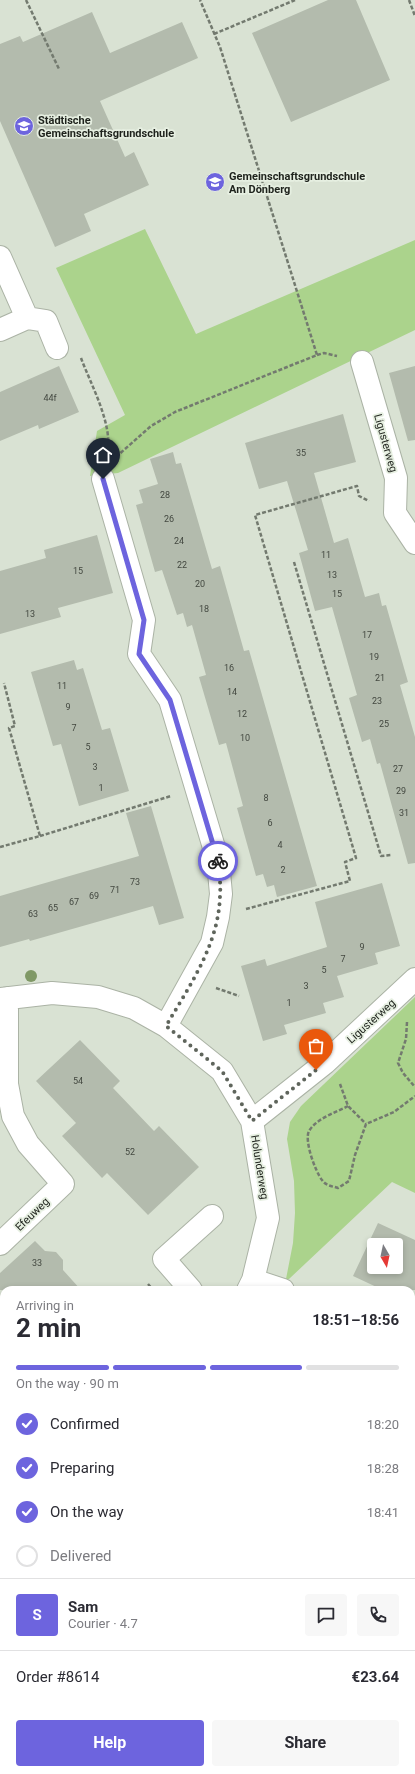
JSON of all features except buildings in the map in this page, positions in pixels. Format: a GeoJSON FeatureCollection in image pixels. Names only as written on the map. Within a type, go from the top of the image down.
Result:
{"type":"FeatureCollection","features":[{"type":"Feature","properties":{"kind":"street"},"geometry":{"type":"LineString","coordinates":[[0,257],[27,318]]}},
{"type":"Feature","properties":{"kind":"street"},"geometry":{"type":"LineString","coordinates":[[0,330],[27,318],[46,321],[58,348]]}},
{"type":"Feature","properties":{"kind":"street","name":"Ligusterweg"},"geometry":{"type":"LineString","coordinates":[[362,362],[396,478],[395,513]]}},
{"type":"Feature","properties":{"kind":"street"},"geometry":{"type":"LineString","coordinates":[[104,473],[144,620],[139,654],[170,700],[218,861],[221,894],[218,917],[212,943],[166,1026]]}},
{"type":"Feature","properties":{"kind":"street"},"geometry":{"type":"LineString","coordinates":[[395,513],[415,543]]}},
{"type":"Feature","properties":{"kind":"street","name":"Ligusterweg"},"geometry":{"type":"LineString","coordinates":[[252,1121],[325,1063],[415,980]]}},
{"type":"Feature","properties":{"kind":"street","name":"Holunderweg"},"geometry":{"type":"LineString","coordinates":[[63,1184],[28,1144],[13,1116],[7,1084],[3,999],[52,993],[98,997],[134,1008],[166,1026],[222,1071],[252,1121],[268,1218],[251,1285]]}},
{"type":"Feature","properties":{"kind":"street","name":"Efeuweg"},"geometry":{"type":"LineString","coordinates":[[0,1244],[63,1184]]}},
{"type":"Feature","properties":{"kind":"street"},"geometry":{"type":"LineString","coordinates":[[188,1286],[164,1259],[212,1216]]}},
{"type":"Feature","properties":{"kind":"path"},"geometry":{"type":"LineString","coordinates":[[26,0],[58,69]]}},
{"type":"Feature","properties":{"kind":"path"},"geometry":{"type":"LineString","coordinates":[[104,473],[151,426],[175,412],[317,355],[284,246],[214,34],[200,0]]}},
{"type":"Feature","properties":{"kind":"path"},"geometry":{"type":"LineString","coordinates":[[214,34],[295,0]]}},
{"type":"Feature","properties":{"kind":"path"},"geometry":{"type":"LineString","coordinates":[[409,0],[415,16]]}},
{"type":"Feature","properties":{"kind":"path"},"geometry":{"type":"LineString","coordinates":[[58,348],[80,354],[107,426],[109,447],[104,473]]}},
{"type":"Feature","properties":{"kind":"path"},"geometry":{"type":"LineString","coordinates":[[218,917],[350,881],[344,862],[356,858],[255,515],[357,486],[359,496],[395,513]]}},
{"type":"Feature","properties":{"kind":"path"},"geometry":{"type":"LineString","coordinates":[[294,562],[381,856],[391,855]]}},
{"type":"Feature","properties":{"kind":"path"},"geometry":{"type":"LineString","coordinates":[[4,683],[15,726],[9,728],[40,836]]}},
{"type":"Feature","properties":{"kind":"path"},"geometry":{"type":"LineString","coordinates":[[0,847],[195,788]]}},
{"type":"Feature","properties":{"kind":"path"},"geometry":{"type":"LineString","coordinates":[[394,1000],[402,1010],[408,1025],[406,1039],[398,1063],[403,1073],[415,1087]]}},
{"type":"Feature","properties":{"kind":"path"},"geometry":{"type":"LineString","coordinates":[[325,1063],[336,1073],[348,1106],[366,1124]]}},
{"type":"Feature","properties":{"kind":"path"},"geometry":{"type":"LineString","coordinates":[[348,1106],[319,1121],[309,1132],[307,1144],[322,1180],[327,1186],[338,1188],[349,1181],[355,1155],[366,1124],[394,1112],[415,1096]]}},
{"type":"Feature","properties":{"kind":"green space"},"geometry":{"type":"Polygon","coordinates":[[[145,229],[196,334],[415,240],[415,330],[118,473],[90,476],[97,431],[125,415],[56,268],[145,229]]]}},
{"type":"Feature","properties":{"kind":"green space"},"geometry":{"type":"Polygon","coordinates":[[[415,997],[415,1193],[392,1182],[289,1279],[286,1279],[293,1243],[295,1213],[294,1181],[287,1139],[290,1122],[301,1106],[415,997]]]}},
{"type":"Feature","properties":{"kind":"way so far"},"geometry":{"type":"LineString","coordinates":[[218,861],[221,894],[218,917],[212,943],[194,979],[166,1026],[222,1071],[252,1121],[288,1094],[316,1070]]}},
{"type":"Feature","properties":{"kind":"place","name":"Städtische Gemeinschaftsgrundschule"},"geometry":{"type":"Point","coordinates":[24,126]}},
{"type":"Feature","properties":{"kind":"place","name":"Gemeinschaftsgrundschule Am Dönberg"},"geometry":{"type":"Point","coordinates":[215,182]}},
{"type":"Feature","properties":{"kind":"route"},"geometry":{"type":"LineString","coordinates":[[103,479],[144,620],[139,654],[170,700],[218,861]]}}]}
